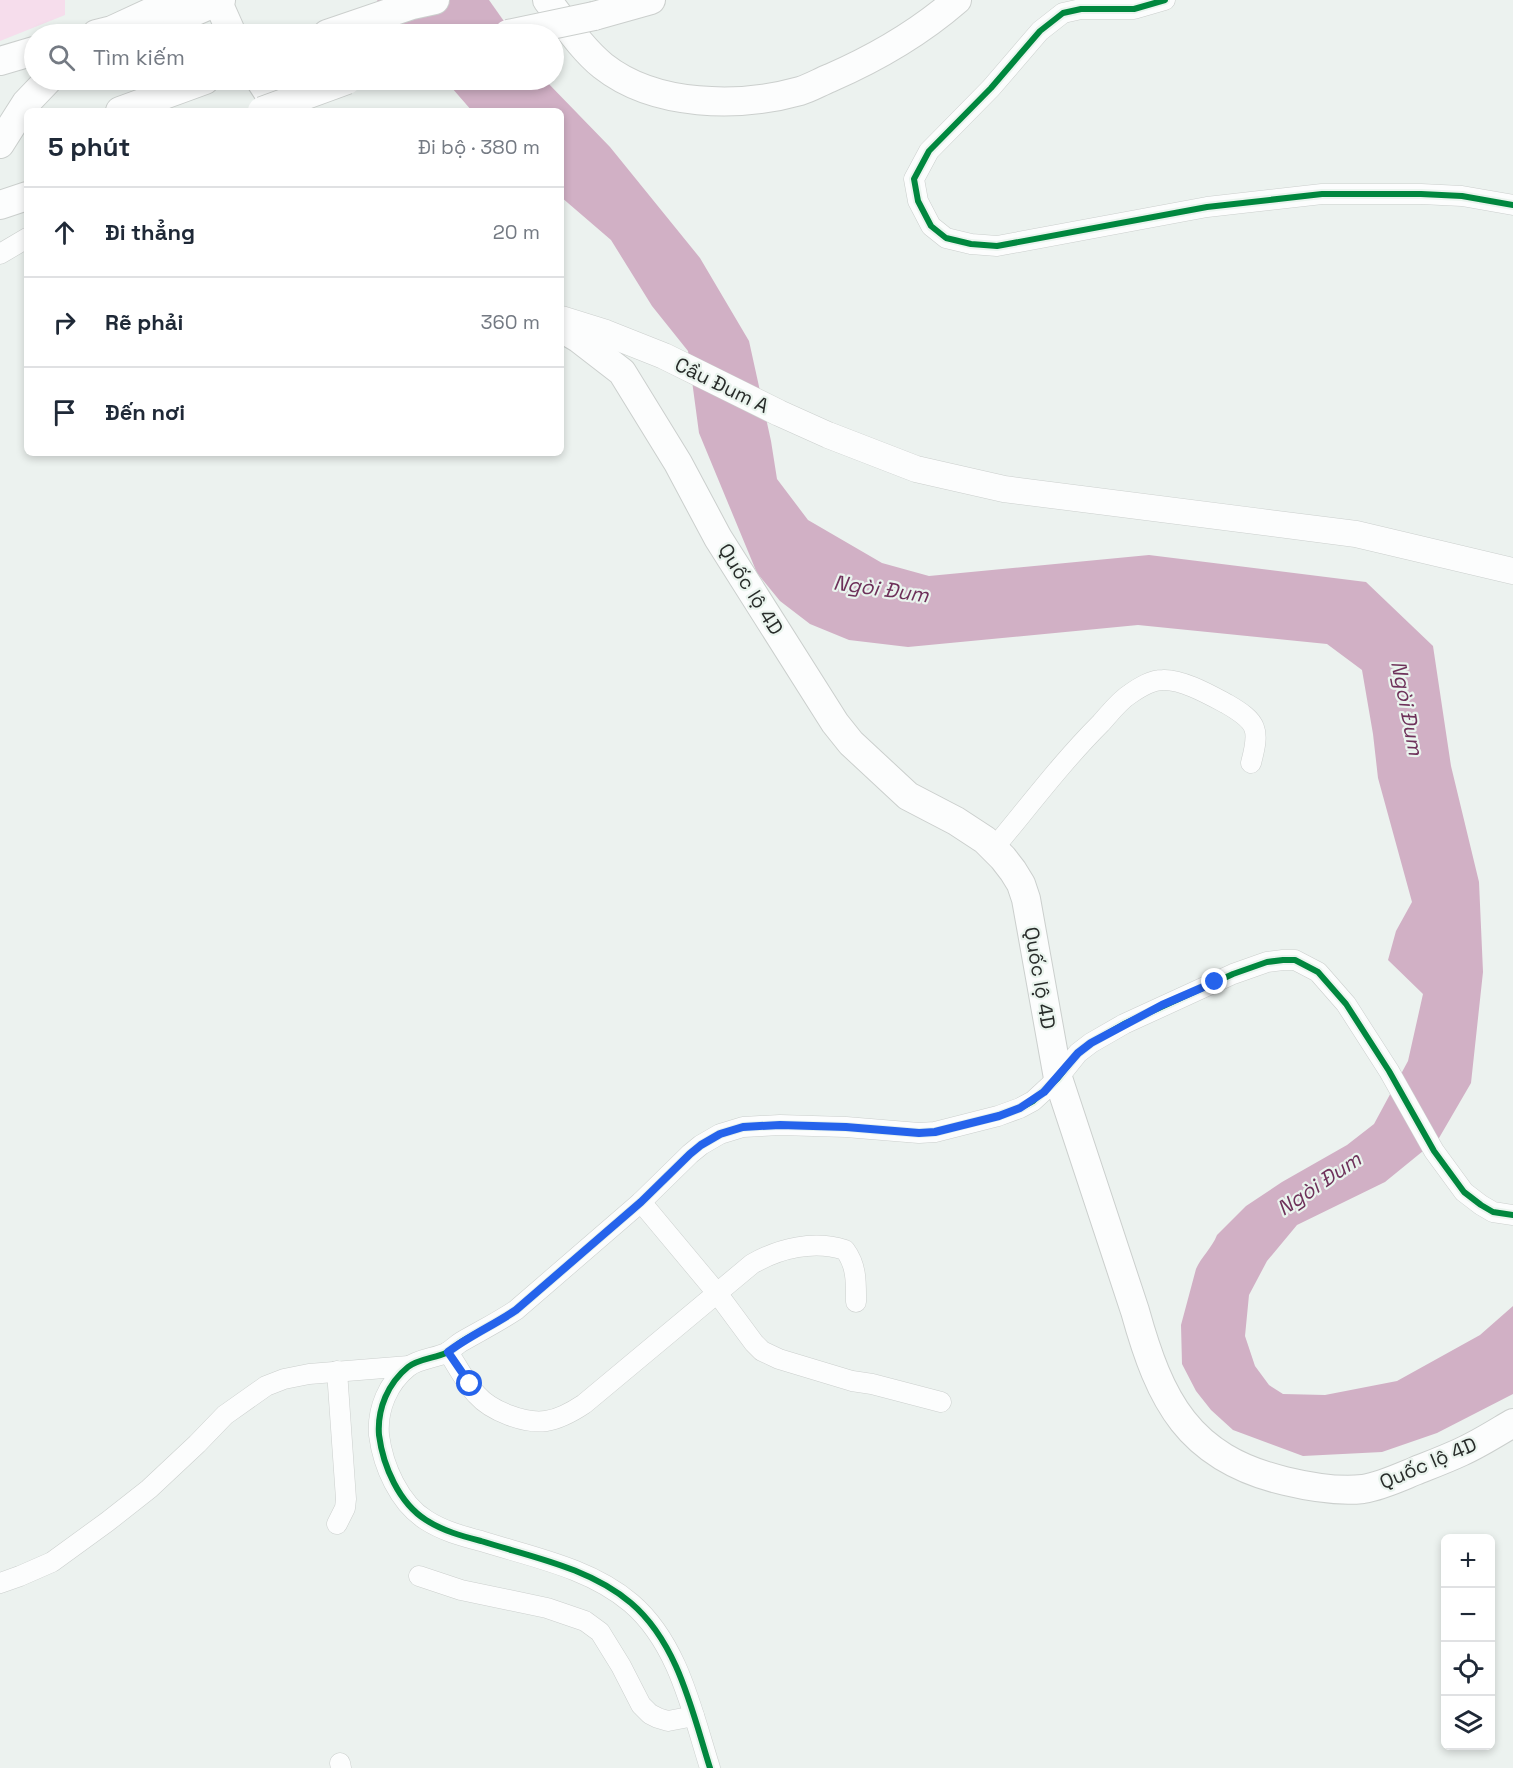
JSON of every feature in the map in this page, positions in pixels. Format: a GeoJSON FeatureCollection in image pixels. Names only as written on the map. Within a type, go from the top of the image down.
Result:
{"type":"FeatureCollection","features":[{"type":"Feature","properties":{"kind":"highway"},"geometry":{"type":"LineString","coordinates":[[125,24],[177,0]]}},
{"type":"Feature","properties":{"kind":"highway"},"geometry":{"type":"LineString","coordinates":[[356,24],[412,5],[435,0]]}},
{"type":"Feature","properties":{"kind":"highway"},"geometry":{"type":"LineString","coordinates":[[547,0],[585,49],[604,67],[633,84],[662,94],[692,100],[742,102],[801,91],[855,67],[903,42],[957,0]]}},
{"type":"Feature","properties":{"kind":"highway"},"geometry":{"type":"LineString","coordinates":[[556,24],[651,0]]}},
{"type":"Feature","properties":{"kind":"highway"},"geometry":{"type":"LineString","coordinates":[[165,24],[219,1],[228,24]]}},
{"type":"Feature","properties":{"kind":"highway"},"geometry":{"type":"LineString","coordinates":[[0,60],[24,54]]}},
{"type":"Feature","properties":{"kind":"highway"},"geometry":{"type":"LineString","coordinates":[[0,144],[26,103],[38,90]]}},
{"type":"Feature","properties":{"kind":"highway"},"geometry":{"type":"LineString","coordinates":[[128,108],[178,90]]}},
{"type":"Feature","properties":{"kind":"highway"},"geometry":{"type":"LineString","coordinates":[[260,90],[269,108]]}},
{"type":"Feature","properties":{"kind":"highway"},"geometry":{"type":"LineString","coordinates":[[266,90],[278,108]]}},
{"type":"Feature","properties":{"kind":"highway"},"geometry":{"type":"LineString","coordinates":[[270,108],[320,90]]}},
{"type":"Feature","properties":{"kind":"highway"},"geometry":{"type":"LineString","coordinates":[[0,153],[24,144]]}},
{"type":"Feature","properties":{"kind":"highway"},"geometry":{"type":"LineString","coordinates":[[0,205],[24,197]]}},
{"type":"Feature","properties":{"kind":"highway","name":"Quốc lộ 4D"},"geometry":{"type":"LineString","coordinates":[[564,330],[578,338],[619,353],[622,372],[678,463],[718,538],[840,730],[908,796],[974,831],[994,848],[1021,884],[1026,899],[1058,1078],[1152,1364],[1167,1399],[1195,1435],[1207,1447],[1237,1465],[1278,1479],[1326,1489],[1364,1488],[1389,1482],[1462,1452],[1513,1423]]}},
{"type":"Feature","properties":{"kind":"main road","name":"Cầu Đum A"},"geometry":{"type":"LineString","coordinates":[[564,321],[619,353],[664,356],[779,413],[837,439],[916,469],[1004,489],[1356,534],[1513,572]]}},
{"type":"Feature","properties":{"kind":"street"},"geometry":{"type":"LineString","coordinates":[[1166,0],[1134,9],[1081,9],[1063,13],[1040,31],[991,88],[929,151],[914,178],[918,201],[931,226],[946,238],[971,244],[997,246],[1207,207],[1322,194],[1462,196],[1513,205]]}},
{"type":"Feature","properties":{"kind":"street"},"geometry":{"type":"LineString","coordinates":[[0,254],[24,240]]}},
{"type":"Feature","properties":{"kind":"street"},"geometry":{"type":"LineString","coordinates":[[994,848],[1084,740],[1128,695],[1148,683],[1173,680],[1209,694],[1246,716],[1254,728],[1257,742],[1251,763]]}},
{"type":"Feature","properties":{"kind":"street"},"geometry":{"type":"LineString","coordinates":[[0,1583],[52,1562],[107,1522],[149,1489],[225,1415],[266,1386],[284,1379],[337,1371],[409,1366],[448,1352],[494,1325],[516,1310],[641,1202],[690,1154],[710,1140],[731,1130],[754,1126],[846,1127],[919,1133],[935,1132],[977,1122],[1020,1108],[1044,1092],[1078,1053],[1124,1024],[1233,974],[1267,962],[1295,960],[1318,972],[1328,982],[1346,1004],[1389,1071],[1434,1151],[1464,1192],[1493,1212],[1513,1215]]}},
{"type":"Feature","properties":{"kind":"street"},"geometry":{"type":"LineString","coordinates":[[641,1202],[717,1293],[754,1343],[769,1354],[852,1381],[941,1402]]}},
{"type":"Feature","properties":{"kind":"street"},"geometry":{"type":"LineString","coordinates":[[448,1352],[475,1394],[492,1407],[502,1413],[533,1421],[544,1421],[569,1414],[584,1404],[752,1264],[769,1255],[791,1248],[835,1247],[845,1250],[853,1264],[856,1277],[856,1302]]}},
{"type":"Feature","properties":{"kind":"street"},"geometry":{"type":"LineString","coordinates":[[409,1366],[386,1394],[382,1404],[379,1432],[381,1450],[390,1476],[414,1510],[425,1519],[454,1533],[571,1569],[605,1585],[630,1602],[647,1618],[664,1642],[676,1666],[710,1768]]}},
{"type":"Feature","properties":{"kind":"street"},"geometry":{"type":"LineString","coordinates":[[337,1371],[346,1499],[345,1508],[337,1524]]}},
{"type":"Feature","properties":{"kind":"street"},"geometry":{"type":"LineString","coordinates":[[419,1576],[461,1590],[547,1608],[585,1621],[600,1632],[641,1705],[650,1714],[668,1721],[694,1716]]}},
{"type":"Feature","properties":{"kind":"shaded area"},"geometry":{"type":"Polygon","coordinates":[[[0,0],[65,0],[65,15],[42,24],[24,24],[24,31],[0,41],[0,0]]]}},
{"type":"Feature","properties":{"kind":"water"},"geometry":{"type":"Polygon","coordinates":[[[377,0],[489,0],[506,24],[397,24],[377,0]]]}},
{"type":"Feature","properties":{"kind":"water","name":"Ngòi Đum"},"geometry":{"type":"Polygon","coordinates":[[[454,90],[555,90],[610,147],[700,258],[749,341],[777,479],[808,520],[882,563],[929,576],[1149,555],[1366,582],[1433,646],[1451,766],[1479,882],[1483,972],[1471,1083],[1439,1138],[1385,1182],[1297,1225],[1267,1261],[1249,1295],[1245,1336],[1255,1366],[1269,1385],[1283,1394],[1325,1395],[1397,1381],[1480,1335],[1513,1306],[1513,1394],[1437,1433],[1382,1452],[1303,1456],[1233,1430],[1211,1410],[1196,1391],[1182,1364],[1181,1325],[1196,1269],[1217,1235],[1246,1206],[1282,1182],[1347,1145],[1374,1124],[1408,1061],[1423,994],[1388,960],[1396,931],[1412,902],[1378,778],[1362,670],[1327,644],[1138,625],[908,647],[849,640],[810,624],[780,601],[757,573],[699,433],[688,351],[652,306],[611,240],[564,200],[564,108],[469,108],[454,90]]]}},
{"type":"Feature","properties":{"kind":"cycle path"},"geometry":{"type":"LineString","coordinates":[[1165,0],[1134,9],[1081,9],[1063,13],[1040,31],[991,88],[929,151],[914,179],[918,201],[931,226],[946,238],[971,244],[997,246],[1207,207],[1322,194],[1462,196],[1513,205]]}},
{"type":"Feature","properties":{"kind":"cycle path"},"geometry":{"type":"LineString","coordinates":[[710,1768],[681,1679],[661,1638],[647,1619],[615,1591],[579,1572],[540,1558],[453,1533],[426,1520],[416,1513],[400,1494],[384,1459],[379,1435],[380,1416],[385,1397],[401,1373],[417,1362],[446,1353],[516,1310],[641,1202],[701,1145],[720,1134],[743,1127],[780,1125],[846,1127],[919,1133],[935,1132],[998,1116],[1033,1101],[1058,1078],[1078,1053],[1124,1024],[1233,974],[1267,962],[1295,960],[1318,972],[1346,1004],[1389,1071],[1434,1151],[1464,1192],[1493,1212],[1513,1215]]}},
{"type":"Feature","properties":{"kind":"route"},"geometry":{"type":"LineString","coordinates":[[470,1384],[448,1352],[516,1310],[641,1202],[679,1163],[701,1145],[720,1134],[743,1127],[767,1125],[935,1132],[999,1116],[1033,1101],[1058,1078],[1078,1053],[1091,1043],[1162,1005],[1215,982]]}}]}
